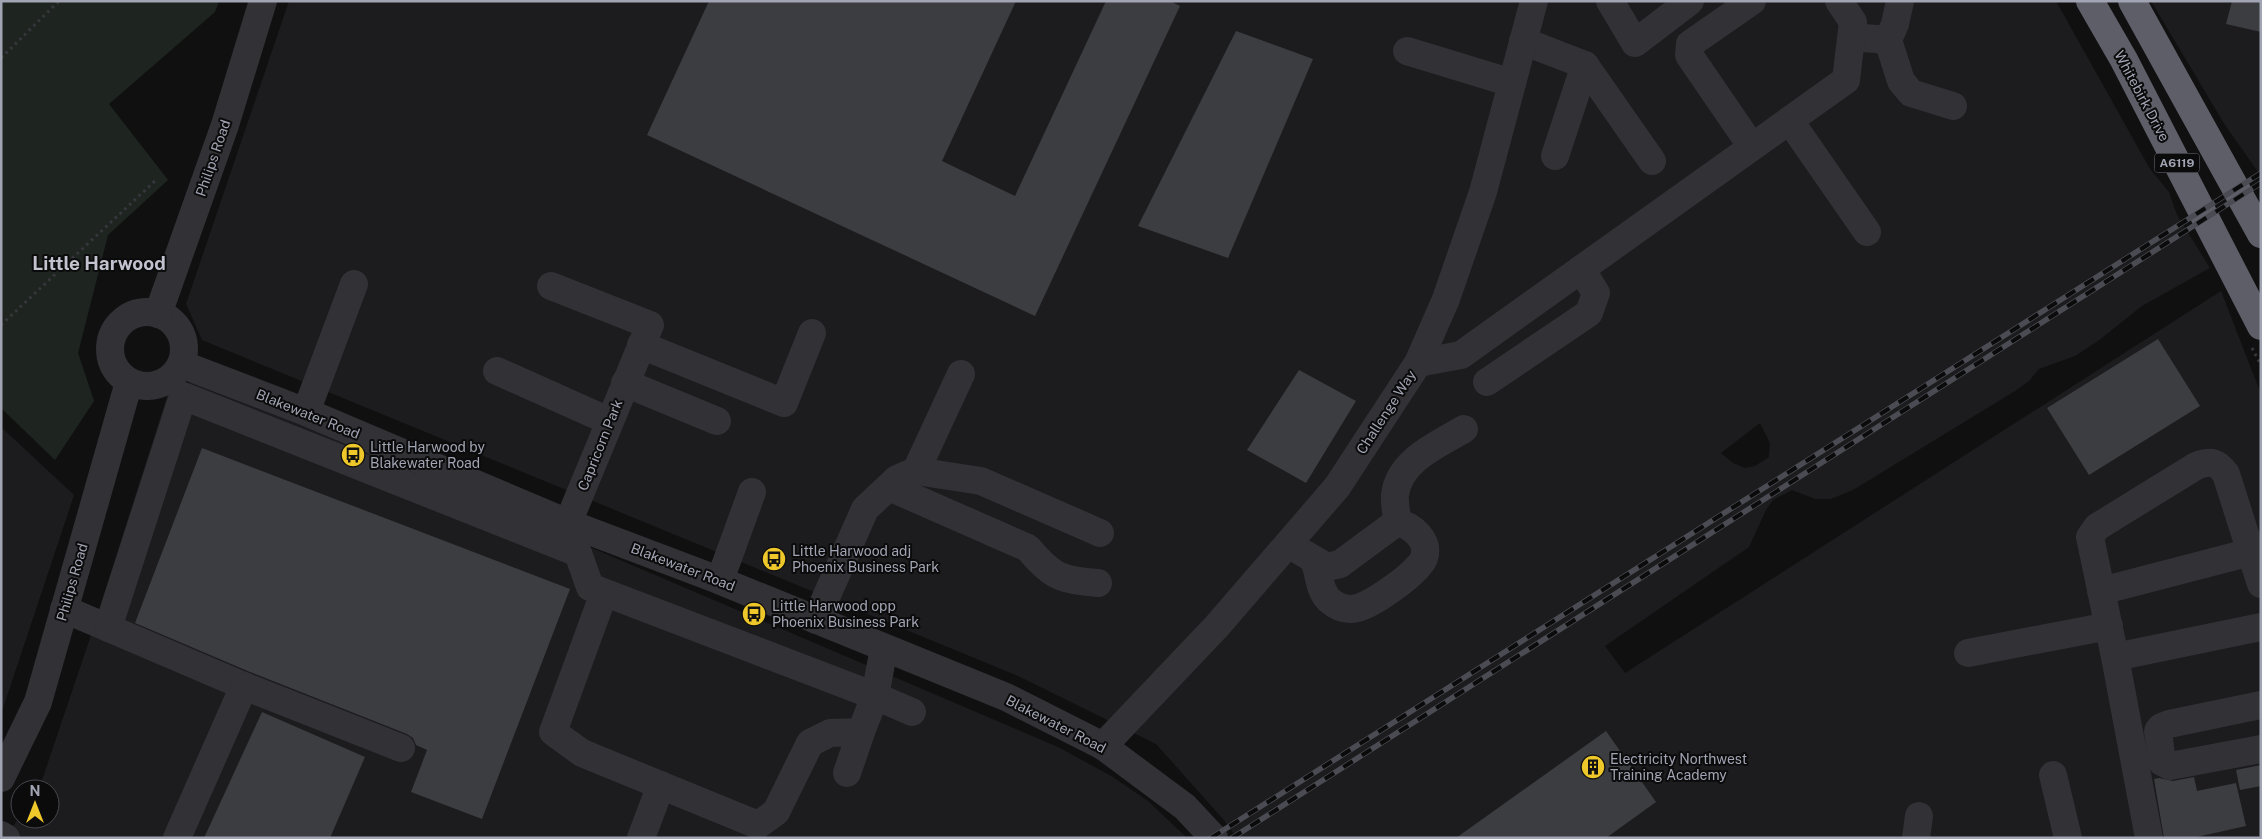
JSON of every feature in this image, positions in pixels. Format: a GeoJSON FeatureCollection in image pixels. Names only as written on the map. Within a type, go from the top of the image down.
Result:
{"type":"FeatureCollection","features":[{"type":"Feature","properties":{"kind":"highway","name":"Whitebirk Drive"},"geometry":{"type":"LineString","coordinates":[[2090,1],[2124,60],[2261,326]]}},
{"type":"Feature","properties":{"kind":"highway","name":"A6119"},"geometry":{"type":"LineString","coordinates":[[2132,1],[2261,234]]}},
{"type":"Feature","properties":{"kind":"street","name":"Philips Road"},"geometry":{"type":"LineString","coordinates":[[158,314],[225,125],[264,1]]}},
{"type":"Feature","properties":{"kind":"street","name":"Challenge Way"},"geometry":{"type":"LineString","coordinates":[[1103,746],[1217,626],[1337,487],[1418,363],[1446,299],[1483,192],[1534,1]]}},
{"type":"Feature","properties":{"kind":"street"},"geometry":{"type":"LineString","coordinates":[[1610,1],[1634,43],[1690,1]]}},
{"type":"Feature","properties":{"kind":"street"},"geometry":{"type":"LineString","coordinates":[[1752,1],[1690,44],[1690,55],[1752,147]]}},
{"type":"Feature","properties":{"kind":"street"},"geometry":{"type":"LineString","coordinates":[[1418,363],[1461,354],[1846,80],[1853,22],[1839,1]]}},
{"type":"Feature","properties":{"kind":"street"},"geometry":{"type":"LineString","coordinates":[[1900,1],[1895,24],[1888,40],[1901,81],[1911,93],[1953,106]]}},
{"type":"Feature","properties":{"kind":"street"},"geometry":{"type":"LineString","coordinates":[[1852,37],[1888,40]]}},
{"type":"Feature","properties":{"kind":"street"},"geometry":{"type":"LineString","coordinates":[[1523,41],[1585,65],[1652,161]]}},
{"type":"Feature","properties":{"kind":"street"},"geometry":{"type":"LineString","coordinates":[[1407,51],[1512,83]]}},
{"type":"Feature","properties":{"kind":"street"},"geometry":{"type":"LineString","coordinates":[[1555,156],[1585,65]]}},
{"type":"Feature","properties":{"kind":"street"},"geometry":{"type":"LineString","coordinates":[[1790,121],[1867,232]]}},
{"type":"Feature","properties":{"kind":"street"},"geometry":{"type":"LineString","coordinates":[[1487,382],[1589,313],[1596,293],[1581,269]]}},
{"type":"Feature","properties":{"kind":"street"},"geometry":{"type":"LineString","coordinates":[[306,412],[354,284]]}},
{"type":"Feature","properties":{"kind":"street","name":"Capricorn Park"},"geometry":{"type":"LineString","coordinates":[[551,286],[650,325],[568,523]]}},
{"type":"Feature","properties":{"kind":"street"},"geometry":{"type":"LineString","coordinates":[[141,312],[158,314],[170,319],[180,332],[184,345],[181,364],[172,377],[161,384],[149,386],[130,382],[119,374],[110,357],[110,344],[114,332],[129,316],[141,312]]}},
{"type":"Feature","properties":{"kind":"street"},"geometry":{"type":"LineString","coordinates":[[632,365],[784,403],[812,333]]}},
{"type":"Feature","properties":{"kind":"street","name":"Blakewater Road"},"geometry":{"type":"LineString","coordinates":[[181,364],[306,412],[568,523],[720,580],[1006,697],[1103,746],[1184,807],[1214,838]]}},
{"type":"Feature","properties":{"kind":"street"},"geometry":{"type":"LineString","coordinates":[[632,365],[717,421]]}},
{"type":"Feature","properties":{"kind":"street"},"geometry":{"type":"LineString","coordinates":[[497,371],[609,421]]}},
{"type":"Feature","properties":{"kind":"street"},"geometry":{"type":"LineString","coordinates":[[916,471],[961,374]]}},
{"type":"Feature","properties":{"kind":"street","name":"Philips Road"},"geometry":{"type":"LineString","coordinates":[[1,778],[38,702],[130,382]]}},
{"type":"Feature","properties":{"kind":"street"},"geometry":{"type":"LineString","coordinates":[[108,628],[184,396],[578,553],[590,587],[875,696],[912,712]]}},
{"type":"Feature","properties":{"kind":"street"},"geometry":{"type":"LineString","coordinates":[[1397,522],[1395,495],[1401,476],[1412,462],[1464,429]]}},
{"type":"Feature","properties":{"kind":"street"},"geometry":{"type":"LineString","coordinates":[[2149,838],[2090,536],[2097,527],[2196,466],[2208,461],[2218,464],[2226,474],[2261,584]]}},
{"type":"Feature","properties":{"kind":"street"},"geometry":{"type":"LineString","coordinates":[[816,620],[865,509],[897,479],[916,471],[981,481],[1100,533]]}},
{"type":"Feature","properties":{"kind":"street"},"geometry":{"type":"LineString","coordinates":[[889,487],[1028,548],[1043,567],[1056,576],[1098,583]]}},
{"type":"Feature","properties":{"kind":"street"},"geometry":{"type":"LineString","coordinates":[[720,580],[752,492]]}},
{"type":"Feature","properties":{"kind":"street"},"geometry":{"type":"LineString","coordinates":[[1288,544],[1327,567],[1340,564],[1397,522],[1406,524],[1417,532],[1424,547],[1424,559],[1404,580],[1378,599],[1357,608],[1341,608],[1329,600],[1321,589],[1314,561]]}},
{"type":"Feature","properties":{"kind":"street"},"geometry":{"type":"LineString","coordinates":[[2101,591],[2251,552]]}},
{"type":"Feature","properties":{"kind":"street"},"geometry":{"type":"LineString","coordinates":[[604,593],[553,732],[582,753],[768,828],[810,743],[830,733],[861,732]]}},
{"type":"Feature","properties":{"kind":"street"},"geometry":{"type":"LineString","coordinates":[[64,609],[244,686],[401,748]]}},
{"type":"Feature","properties":{"kind":"street"},"geometry":{"type":"LineString","coordinates":[[1968,653],[2109,626]]}},
{"type":"Feature","properties":{"kind":"street"},"geometry":{"type":"LineString","coordinates":[[2115,657],[2261,627]]}},
{"type":"Feature","properties":{"kind":"street"},"geometry":{"type":"LineString","coordinates":[[847,773],[875,696],[884,648]]}},
{"type":"Feature","properties":{"kind":"street"},"geometry":{"type":"LineString","coordinates":[[177,838],[244,686]]}},
{"type":"Feature","properties":{"kind":"street"},"geometry":{"type":"LineString","coordinates":[[2261,705],[2161,727],[2158,731],[2162,762],[2170,766],[2261,748]]}},
{"type":"Feature","properties":{"kind":"street"},"geometry":{"type":"LineString","coordinates":[[2134,759],[2160,752]]}},
{"type":"Feature","properties":{"kind":"street"},"geometry":{"type":"LineString","coordinates":[[2053,775],[2068,838]]}},
{"type":"Feature","properties":{"kind":"street"},"geometry":{"type":"LineString","coordinates":[[641,838],[661,785]]}},
{"type":"Feature","properties":{"kind":"street"},"geometry":{"type":"LineString","coordinates":[[1,835],[6,838]]}},
{"type":"Feature","properties":{"kind":"path"},"geometry":{"type":"LineString","coordinates":[[1,58],[59,1]]}},
{"type":"Feature","properties":{"kind":"path"},"geometry":{"type":"LineString","coordinates":[[1,325],[156,180]]}},
{"type":"Feature","properties":{"kind":"shaded area"},"geometry":{"type":"Polygon","coordinates":[[[1,1],[219,1],[215,12],[109,104],[168,180],[108,235],[78,353],[94,401],[55,460],[1,408],[1,1]]]}},
{"type":"Feature","properties":{"kind":"shaded area"},"geometry":{"type":"Polygon","coordinates":[[[289,1],[2056,1],[2150,169],[2169,192],[2177,215],[2210,268],[2142,306],[2098,341],[2075,356],[2039,369],[2029,381],[2015,391],[1853,490],[1831,499],[1815,499],[1792,490],[1773,500],[1766,510],[1749,547],[1605,646],[1625,673],[2221,291],[2261,394],[2261,838],[1237,838],[1223,819],[1156,744],[1018,676],[202,340],[186,304],[289,1]],[[1760,423],[1721,453],[1733,463],[1745,468],[1755,466],[1769,457],[1770,443],[1760,423]]]}},
{"type":"Feature","properties":{"kind":"shaded area"},"geometry":{"type":"Polygon","coordinates":[[[2151,1],[2261,1],[2261,176],[2225,125],[2151,1]]]}},
{"type":"Feature","properties":{"kind":"shaded area"},"geometry":{"type":"Polygon","coordinates":[[[196,382],[208,384],[1058,747],[1113,777],[1148,801],[1187,838],[5,838],[11,829],[60,829],[60,779],[42,779],[89,641],[170,387],[180,383],[196,382]]]}},
{"type":"Feature","properties":{"kind":"shaded area"},"geometry":{"type":"Polygon","coordinates":[[[1,427],[74,495],[1,714],[1,427]]]}},
{"type":"Feature","properties":{"kind":"building"},"geometry":{"type":"Polygon","coordinates":[[[709,1],[1016,1],[942,161],[1015,196],[1106,1],[1170,1],[1180,6],[1035,316],[647,135],[709,1]]]}},
{"type":"Feature","properties":{"kind":"building"},"geometry":{"type":"Polygon","coordinates":[[[2232,1],[2261,1],[2261,32],[2226,24],[2232,1]]]}},
{"type":"Feature","properties":{"kind":"building"},"geometry":{"type":"Polygon","coordinates":[[[1236,31],[1313,59],[1228,258],[1138,226],[1236,31]]]}},
{"type":"Feature","properties":{"kind":"building"},"geometry":{"type":"Polygon","coordinates":[[[2158,339],[2200,406],[2089,475],[2047,408],[2158,339]]]}},
{"type":"Feature","properties":{"kind":"building"},"geometry":{"type":"Polygon","coordinates":[[[1299,370],[1356,401],[1306,483],[1247,450],[1299,370]]]}},
{"type":"Feature","properties":{"kind":"building"},"geometry":{"type":"Polygon","coordinates":[[[202,448],[570,589],[482,819],[411,792],[427,750],[416,745],[413,738],[407,734],[250,672],[135,623],[202,448]]]}},
{"type":"Feature","properties":{"kind":"building"},"geometry":{"type":"Polygon","coordinates":[[[262,712],[365,757],[330,838],[204,838],[262,712]]]}},
{"type":"Feature","properties":{"kind":"building","name":"Electricity Northwest Training Academy"},"geometry":{"type":"Polygon","coordinates":[[[1606,731],[1656,802],[1606,838],[1456,838],[1606,731]]]}},
{"type":"Feature","properties":{"kind":"building"},"geometry":{"type":"Polygon","coordinates":[[[2261,765],[2261,786],[2240,790],[2236,770],[2261,765]]]}},
{"type":"Feature","properties":{"kind":"building"},"geometry":{"type":"Polygon","coordinates":[[[2194,777],[2197,791],[2236,783],[2246,826],[2192,838],[2164,838],[2154,779],[2159,778],[2173,781],[2194,777]]]}},
{"type":"Feature","properties":{"kind":"railway"},"geometry":{"type":"LineString","coordinates":[[1211,838],[2261,173]]}},
{"type":"Feature","properties":{"kind":"railway"},"geometry":{"type":"LineString","coordinates":[[1232,838],[2261,183]]}},
{"type":"Feature","properties":{"kind":"place","name":"Little Harwood by Blakewater Road"},"geometry":{"type":"Point","coordinates":[353,455]}},
{"type":"Feature","properties":{"kind":"place","name":"Little Harwood adj Phoenix Business Park"},"geometry":{"type":"Point","coordinates":[774,559]}},
{"type":"Feature","properties":{"kind":"place","name":"Little Harwood opp Phoenix Business Park"},"geometry":{"type":"Point","coordinates":[754,614]}},
{"type":"Feature","properties":{"kind":"place","name":"Electricity Northwest Training Academy"},"geometry":{"type":"Point","coordinates":[1593,767]}},
{"type":"Feature","properties":{"kind":"district","name":"Little Harwood"},"geometry":{"type":"Point","coordinates":[99,263]}}]}
